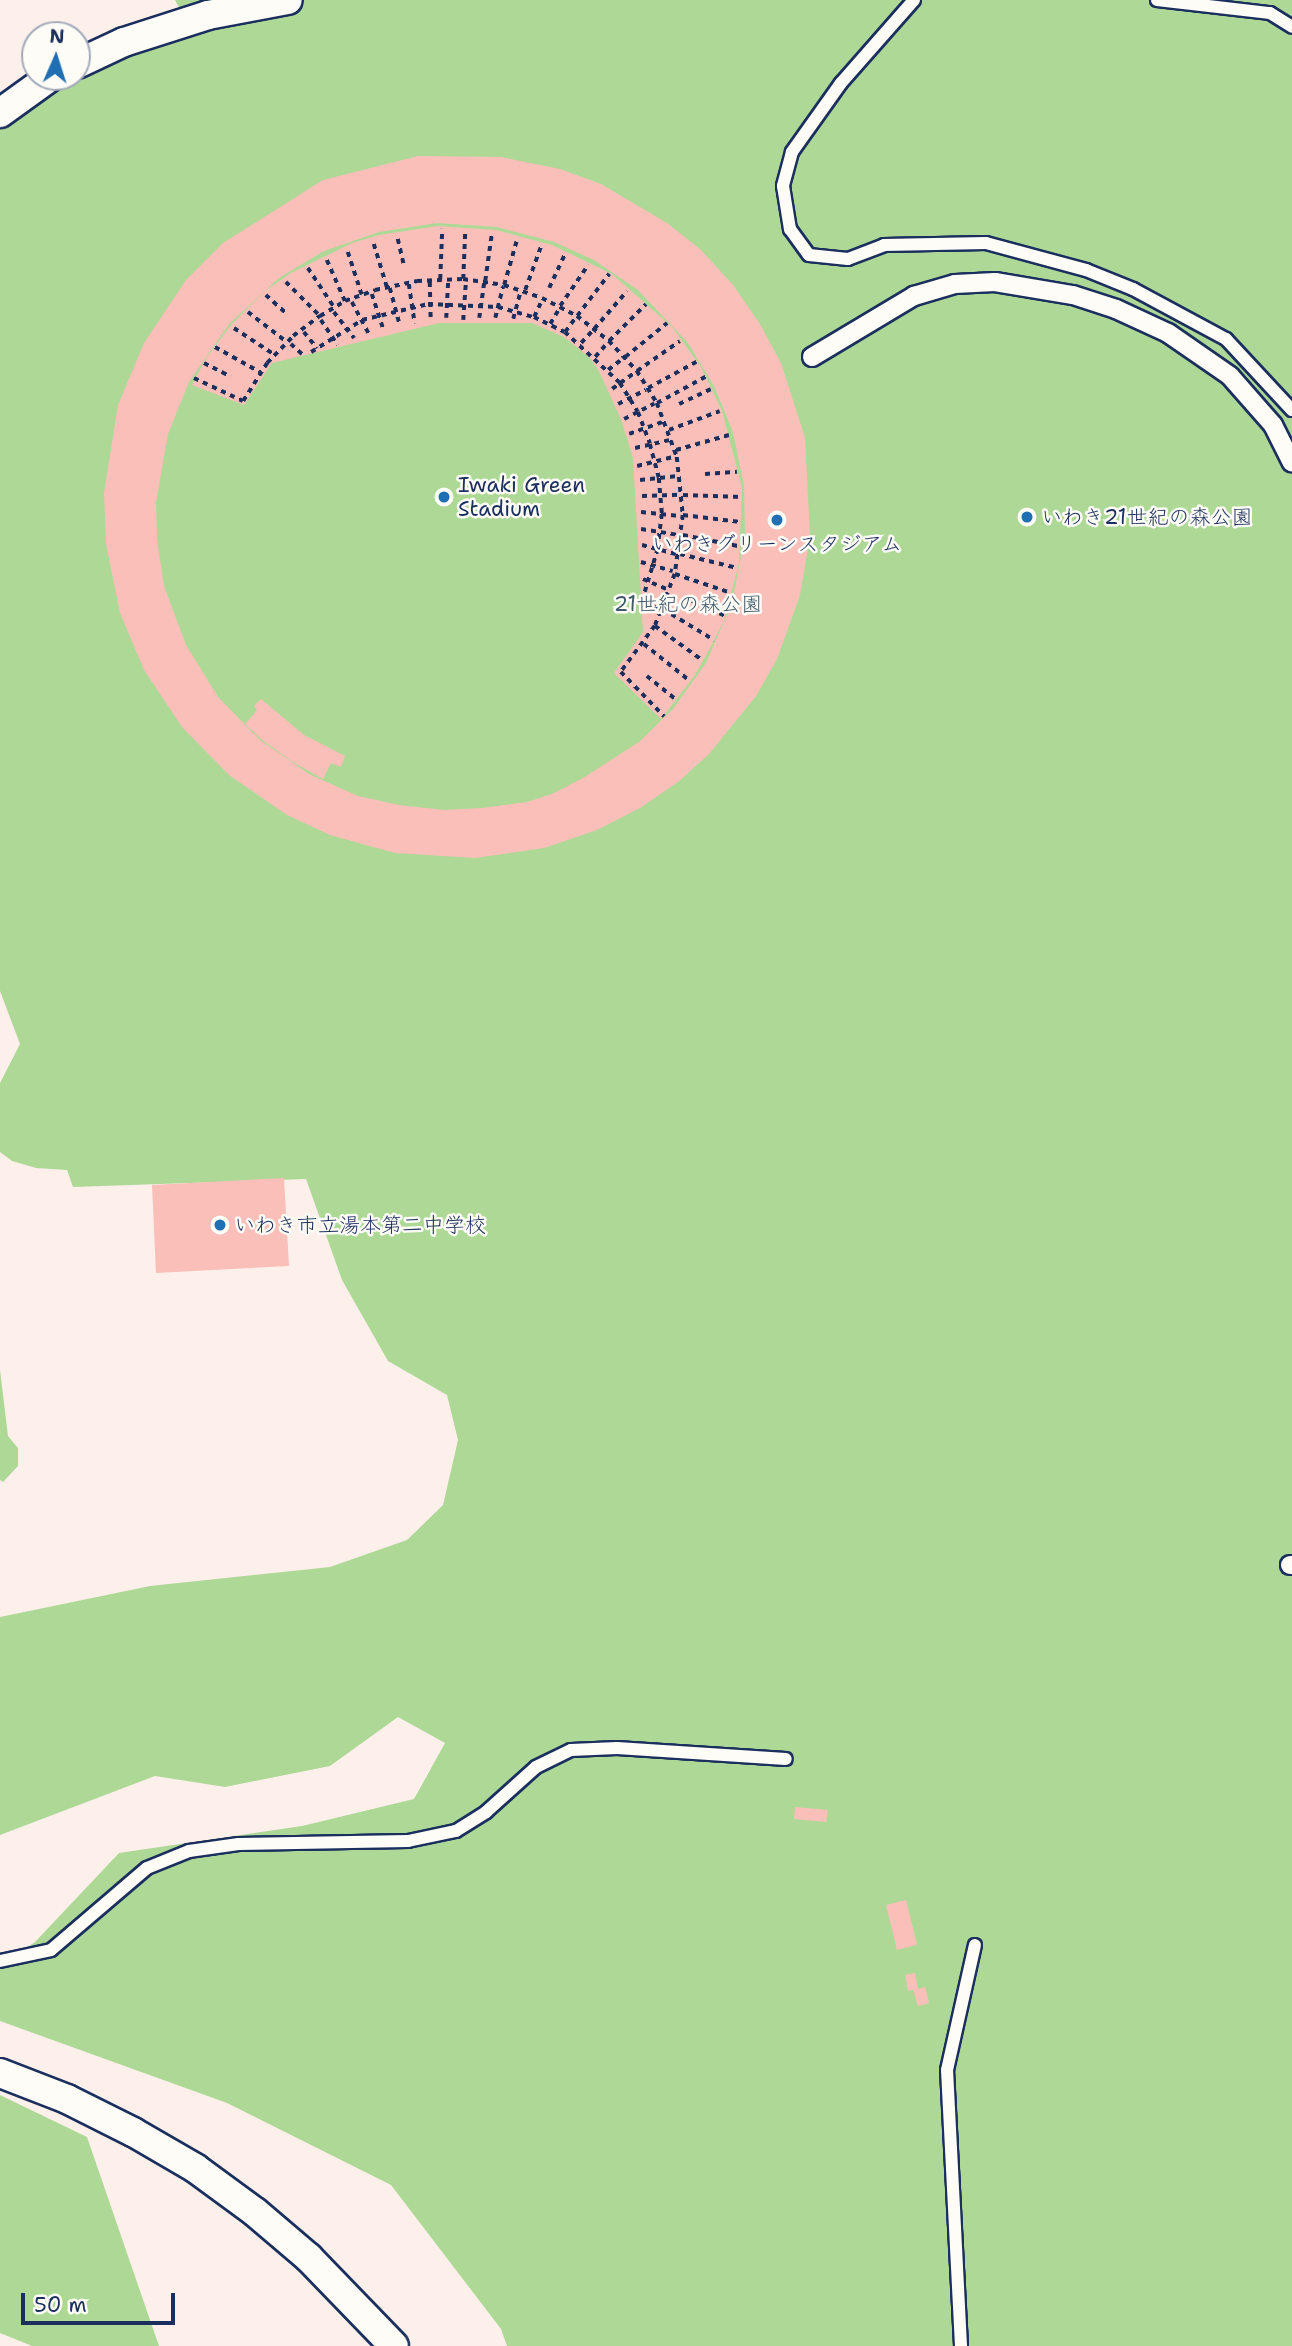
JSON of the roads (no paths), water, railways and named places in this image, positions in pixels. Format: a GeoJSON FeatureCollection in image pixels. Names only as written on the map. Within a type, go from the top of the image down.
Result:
{"type":"FeatureCollection","features":[{"type":"Feature","properties":{"kind":"street"},"geometry":{"type":"LineString","coordinates":[[91,57],[124,42],[208,15],[288,0]]}},
{"type":"Feature","properties":{"kind":"street"},"geometry":{"type":"LineString","coordinates":[[0,113],[31,91]]}},
{"type":"Feature","properties":{"kind":"street"},"geometry":{"type":"LineString","coordinates":[[812,357],[914,296],[956,284],[995,282],[1073,295],[1116,309],[1168,333],[1230,376],[1273,425],[1292,463]]}},
{"type":"Feature","properties":{"kind":"street"},"geometry":{"type":"LineString","coordinates":[[0,2073],[67,2099],[122,2126],[195,2168],[255,2212],[309,2258],[394,2346]]}},
{"type":"Feature","properties":{"kind":"lane"},"geometry":{"type":"LineString","coordinates":[[914,0],[841,83],[792,152],[783,186],[790,229],[809,255],[848,258],[884,245],[986,243],[1086,270],[1133,289],[1226,339],[1292,410]]}},
{"type":"Feature","properties":{"kind":"lane"},"geometry":{"type":"LineString","coordinates":[[1157,0],[1269,13],[1292,27]]}},
{"type":"Feature","properties":{"kind":"lane"},"geometry":{"type":"LineString","coordinates":[[0,1961],[51,1950],[147,1868],[189,1851],[239,1844],[408,1841],[456,1831],[486,1812],[536,1767],[571,1750],[617,1748],[786,1759]]}},
{"type":"Feature","properties":{"kind":"lane"},"geometry":{"type":"LineString","coordinates":[[961,2346],[947,2070],[975,1945]]}},
{"type":"Feature","properties":{"kind":"place","name":"Iwaki Green Stadium"},"geometry":{"type":"Point","coordinates":[444,497]}},
{"type":"Feature","properties":{"kind":"place","name":"いわき21世紀の森公園"},"geometry":{"type":"Point","coordinates":[1027,517]}},
{"type":"Feature","properties":{"kind":"place","name":"いわきグリーンスタジアム"},"geometry":{"type":"Point","coordinates":[777,520]}},
{"type":"Feature","properties":{"kind":"place","name":"いわき市立湯本第二中学校"},"geometry":{"type":"Point","coordinates":[220,1225]}},
{"type":"Feature","properties":{"kind":"park label","name":"21世紀の森公園"},"geometry":{"type":"Point","coordinates":[688,604]}}]}
